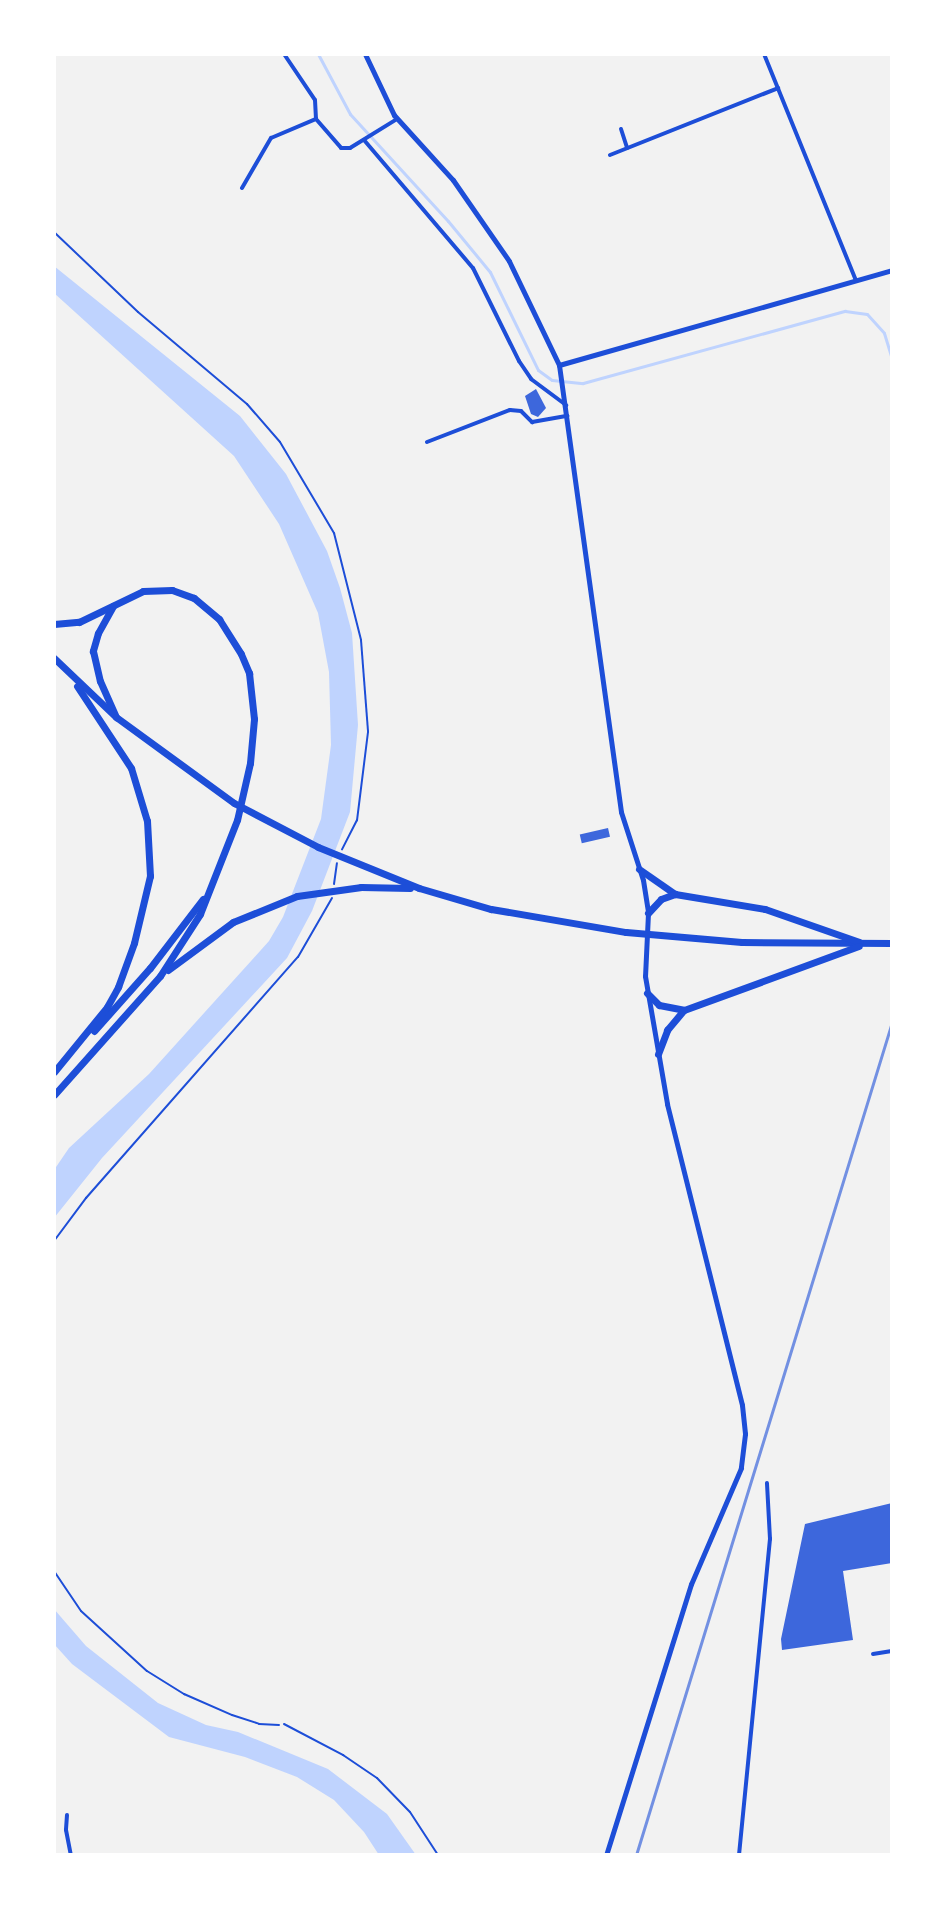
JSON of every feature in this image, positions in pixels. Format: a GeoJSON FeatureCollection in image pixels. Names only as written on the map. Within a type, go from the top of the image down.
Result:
{"type":"FeatureCollection","features":[{"type":"Feature","properties":{"kind":"main road"},"geometry":{"type":"LineString","coordinates":[[54,624],[79,622],[143,591],[172,590],[194,598],[219,619],[249,673],[254,719],[250,763],[237,820],[200,914],[160,976],[54,1095]]}},
{"type":"Feature","properties":{"kind":"main road"},"geometry":{"type":"LineString","coordinates":[[113,606],[98,633],[93,651],[100,681],[116,717]]}},
{"type":"Feature","properties":{"kind":"main road"},"geometry":{"type":"LineString","coordinates":[[54,658],[131,768],[141,793],[150,847],[145,907],[125,969],[107,1007],[74,1049]]}},
{"type":"Feature","properties":{"kind":"main road"},"geometry":{"type":"LineString","coordinates":[[66,672],[116,717],[205,785],[287,833],[419,888],[491,909],[666,937],[892,943]]}},
{"type":"Feature","properties":{"kind":"main road"},"geometry":{"type":"LineString","coordinates":[[639,869],[675,894],[765,909],[865,944]]}},
{"type":"Feature","properties":{"kind":"main road"},"geometry":{"type":"LineString","coordinates":[[160,976],[211,936],[265,907],[297,896],[361,887],[419,888]]}},
{"type":"Feature","properties":{"kind":"main road"},"geometry":{"type":"LineString","coordinates":[[54,1072],[150,968],[206,894]]}},
{"type":"Feature","properties":{"kind":"main road"},"geometry":{"type":"LineString","coordinates":[[648,913],[661,899],[675,894]]}},
{"type":"Feature","properties":{"kind":"main road"},"geometry":{"type":"LineString","coordinates":[[658,1054],[667,1030],[684,1010],[865,944]]}},
{"type":"Feature","properties":{"kind":"main road"},"geometry":{"type":"LineString","coordinates":[[647,993],[659,1005],[684,1010]]}},
{"type":"Feature","properties":{"kind":"street"},"geometry":{"type":"LineString","coordinates":[[284,54],[315,100],[316,119],[341,148],[350,148],[397,119]]}},
{"type":"Feature","properties":{"kind":"street"},"geometry":{"type":"LineString","coordinates":[[365,54],[380,91],[397,119],[453,180],[493,237],[523,287],[559,365],[621,812],[639,869],[648,913],[643,961],[647,993],[680,1161],[742,1405],[745,1434],[741,1468],[691,1584],[606,1855]]}},
{"type":"Feature","properties":{"kind":"street"},"geometry":{"type":"LineString","coordinates":[[764,54],[856,281]]}},
{"type":"Feature","properties":{"kind":"street"},"geometry":{"type":"LineString","coordinates":[[610,155],[778,88]]}},
{"type":"Feature","properties":{"kind":"street"},"geometry":{"type":"LineString","coordinates":[[242,188],[271,138],[316,119]]}},
{"type":"Feature","properties":{"kind":"street"},"geometry":{"type":"LineString","coordinates":[[621,129],[627,148]]}},
{"type":"Feature","properties":{"kind":"street"},"geometry":{"type":"LineString","coordinates":[[364,140],[473,268],[531,379],[566,405]]}},
{"type":"Feature","properties":{"kind":"street"},"geometry":{"type":"LineString","coordinates":[[559,365],[892,270]]}},
{"type":"Feature","properties":{"kind":"street"},"geometry":{"type":"LineString","coordinates":[[427,442],[510,410],[521,411],[532,422],[567,416]]}},
{"type":"Feature","properties":{"kind":"street"},"geometry":{"type":"LineString","coordinates":[[739,1855],[770,1539],[767,1483]]}},
{"type":"Feature","properties":{"kind":"street"},"geometry":{"type":"LineString","coordinates":[[873,1654],[892,1651]]}},
{"type":"Feature","properties":{"kind":"street"},"geometry":{"type":"LineString","coordinates":[[67,1815],[66,1830],[71,1855]]}},
{"type":"Feature","properties":{"kind":"lane"},"geometry":{"type":"LineString","coordinates":[[284,1724],[343,1755],[377,1778],[410,1812],[438,1855]]}},
{"type":"Feature","properties":{"kind":"path"},"geometry":{"type":"LineString","coordinates":[[54,1571],[81,1611],[147,1671],[184,1694],[240,1718],[259,1724],[284,1724]]}},
{"type":"Feature","properties":{"kind":"water"},"geometry":{"type":"Polygon","coordinates":[[[54,266],[240,416],[286,474],[327,551],[340,588],[352,633],[358,725],[350,812],[312,911],[287,958],[102,1158],[54,1218],[54,1170],[69,1148],[149,1074],[269,941],[283,917],[321,819],[331,745],[329,672],[318,613],[279,524],[234,456],[54,293],[54,266]]]}},
{"type":"Feature","properties":{"kind":"water"},"geometry":{"type":"Polygon","coordinates":[[[54,1609],[86,1646],[158,1703],[206,1725],[238,1732],[328,1769],[387,1814],[416,1855],[379,1855],[364,1832],[334,1800],[297,1777],[245,1757],[169,1737],[72,1664],[54,1644],[54,1609]]]}},
{"type":"Feature","properties":{"kind":"building"},"geometry":{"type":"Polygon","coordinates":[[[536,389],[546,408],[538,417],[531,414],[525,396],[536,389]]]}},
{"type":"Feature","properties":{"kind":"building"},"geometry":{"type":"Polygon","coordinates":[[[608,828],[610,837],[582,843],[580,835],[608,828]]]}},
{"type":"Feature","properties":{"kind":"building"},"geometry":{"type":"Polygon","coordinates":[[[892,1503],[892,1563],[843,1571],[853,1640],[782,1650],[781,1639],[805,1524],[892,1503]]]}},
{"type":"Feature","properties":{"kind":"waterway"},"geometry":{"type":"LineString","coordinates":[[318,54],[350,114],[490,272],[538,370],[552,380],[583,383],[845,311],[867,314],[884,333],[892,359]]}},
{"type":"Feature","properties":{"kind":"railway"},"geometry":{"type":"LineString","coordinates":[[636,1855],[892,1022]]}}]}
